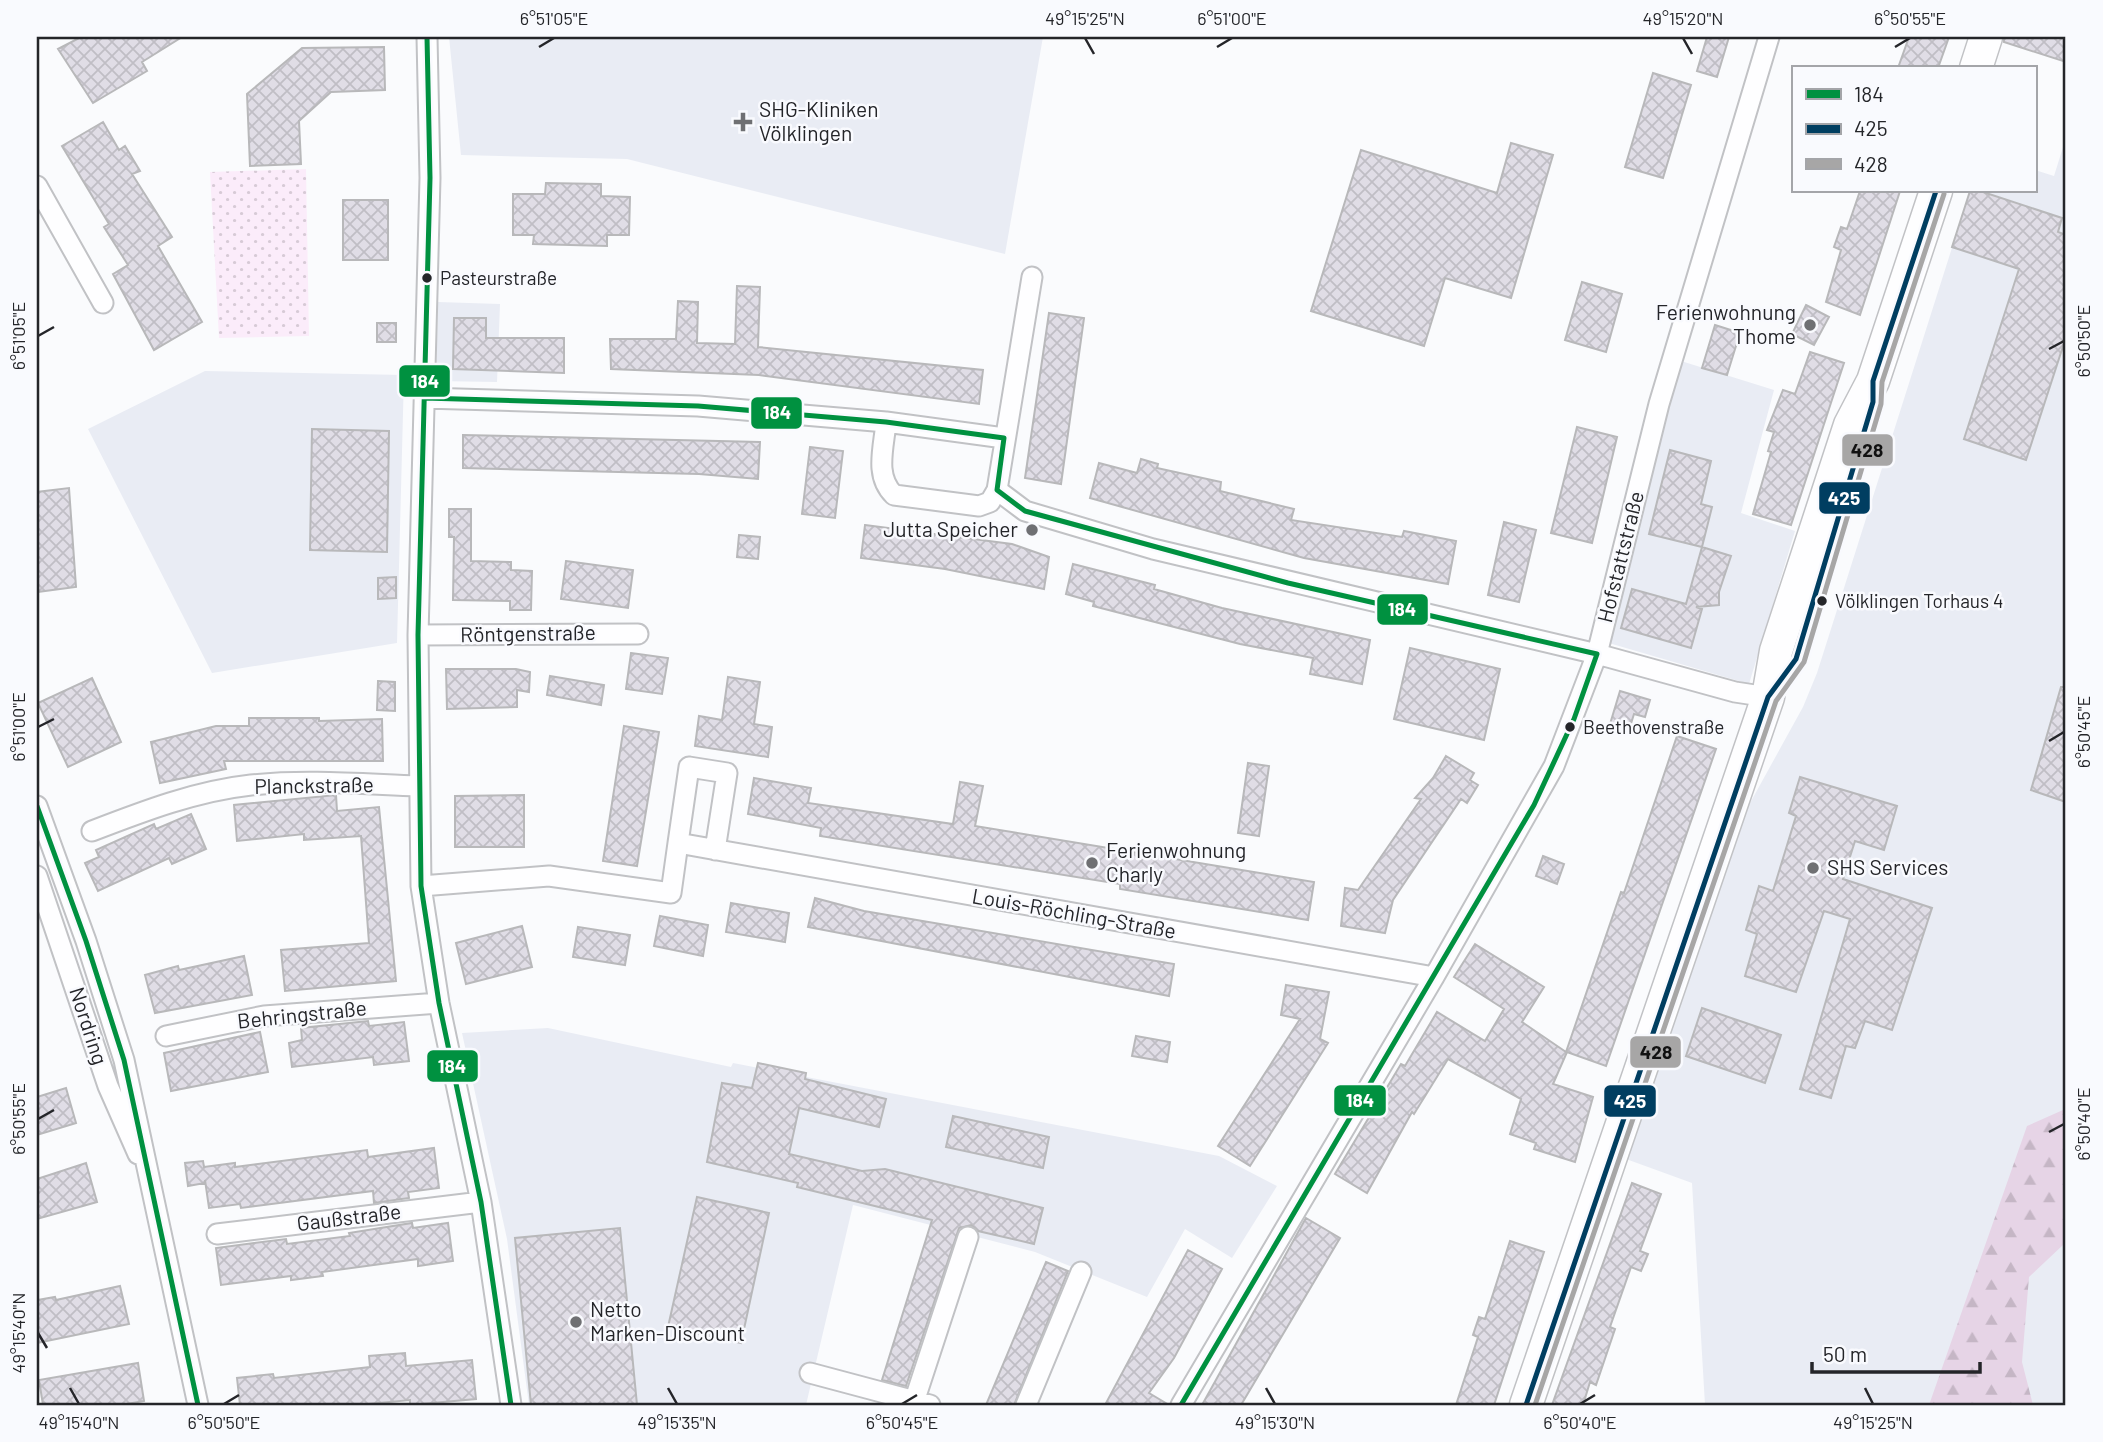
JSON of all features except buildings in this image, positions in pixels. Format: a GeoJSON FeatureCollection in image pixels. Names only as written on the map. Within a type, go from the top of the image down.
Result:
{"type":"FeatureCollection","features":[{"type":"Feature","properties":{"kind":"main road"},"geometry":{"type":"LineString","coordinates":[[1977,66],[1986,37]]}},
{"type":"Feature","properties":{"kind":"main road"},"geometry":{"type":"LineString","coordinates":[[1526,1405],[1768,697],[1776,651],[1850,425],[1873,381],[1936,192]]}},
{"type":"Feature","properties":{"kind":"street"},"geometry":{"type":"LineString","coordinates":[[427,37],[430,178],[418,635],[421,886],[439,1003],[481,1202],[511,1405]]}},
{"type":"Feature","properties":{"kind":"street","name":"Hofstattstraße"},"geometry":{"type":"LineString","coordinates":[[1181,1405],[1539,795],[1573,719],[1597,654],[1659,404],[1769,37]]}},
{"type":"Feature","properties":{"kind":"street"},"geometry":{"type":"LineString","coordinates":[[37,186],[103,303]]}},
{"type":"Feature","properties":{"kind":"street"},"geometry":{"type":"LineString","coordinates":[[886,422],[881,470],[885,486],[894,495],[979,506],[990,502],[997,491],[1032,277]]}},
{"type":"Feature","properties":{"kind":"street"},"geometry":{"type":"LineString","coordinates":[[424,398],[685,405],[886,422],[1004,438]]}},
{"type":"Feature","properties":{"kind":"street"},"geometry":{"type":"LineString","coordinates":[[997,491],[1025,512],[1153,549],[1597,654],[1735,692],[1768,697]]}},
{"type":"Feature","properties":{"kind":"street","name":"Röntgenstraße"},"geometry":{"type":"LineString","coordinates":[[418,635],[638,634]]}},
{"type":"Feature","properties":{"kind":"street"},"geometry":{"type":"LineString","coordinates":[[421,886],[549,876],[671,893],[689,767],[727,773],[715,850]]}},
{"type":"Feature","properties":{"kind":"street","name":"Planckstraße"},"geometry":{"type":"LineString","coordinates":[[92,831],[161,805],[249,786],[304,783],[418,786]]}},
{"type":"Feature","properties":{"kind":"street","name":"Nordring"},"geometry":{"type":"LineString","coordinates":[[37,806],[86,941],[124,1060],[198,1405]]}},
{"type":"Feature","properties":{"kind":"street","name":"Louis-Röchling-Straße"},"geometry":{"type":"LineString","coordinates":[[678,843],[1434,977]]}},
{"type":"Feature","properties":{"kind":"street","name":"Nordring"},"geometry":{"type":"LineString","coordinates":[[37,876],[108,1086],[146,1172]]}},
{"type":"Feature","properties":{"kind":"street","name":"Behringstraße"},"geometry":{"type":"LineString","coordinates":[[166,1036],[264,1016],[439,1003]]}},
{"type":"Feature","properties":{"kind":"street","name":"Gaußstraße"},"geometry":{"type":"LineString","coordinates":[[217,1234],[481,1202]]}},
{"type":"Feature","properties":{"kind":"street"},"geometry":{"type":"LineString","coordinates":[[810,1373],[919,1404],[968,1237]]}},
{"type":"Feature","properties":{"kind":"street"},"geometry":{"type":"LineString","coordinates":[[1026,1405],[1081,1272]]}},
{"type":"Feature","properties":{"kind":"shaded area","name":"SHG-Kliniken Völklingen"},"geometry":{"type":"Polygon","coordinates":[[[449,37],[1043,37],[1005,254],[627,159],[461,155],[449,37]]]}},
{"type":"Feature","properties":{"kind":"shaded area"},"geometry":{"type":"Polygon","coordinates":[[[2064,144],[2066,1405],[1705,1405],[1692,1183],[1626,1159],[1744,814],[1803,707],[1817,673],[1970,192],[2036,192],[2036,170],[2054,176],[2064,144]]]}},
{"type":"Feature","properties":{"kind":"shaded area"},"geometry":{"type":"Polygon","coordinates":[[[306,169],[309,336],[219,338],[210,172],[306,169]]]}},
{"type":"Feature","properties":{"kind":"shaded area"},"geometry":{"type":"Polygon","coordinates":[[[438,302],[500,304],[497,382],[436,381],[438,302]]]}},
{"type":"Feature","properties":{"kind":"shaded area"},"geometry":{"type":"Polygon","coordinates":[[[1681,361],[1774,390],[1741,513],[1795,531],[1749,684],[1602,641],[1681,361]]]}},
{"type":"Feature","properties":{"kind":"shaded area"},"geometry":{"type":"Polygon","coordinates":[[[205,371],[404,375],[397,643],[212,673],[88,429],[205,371]]]}},
{"type":"Feature","properties":{"kind":"shaded area"},"geometry":{"type":"Polygon","coordinates":[[[548,1028],[731,1067],[733,1063],[1219,1156],[1277,1186],[1232,1258],[1185,1229],[1147,1297],[1035,1252],[853,1205],[806,1405],[529,1405],[507,1239],[462,1033],[548,1028]]]}},
{"type":"Feature","properties":{"kind":"green space"},"geometry":{"type":"Polygon","coordinates":[[[2063,1110],[2066,1112],[2066,1247],[2063,1245],[2029,1277],[2022,1362],[2033,1405],[1929,1405],[2027,1126],[2063,1110]]]}},
{"type":"Feature","properties":{"kind":"transit line","name":"184"},"geometry":{"type":"LineString","coordinates":[[427,37],[430,178],[418,635],[421,886],[439,1003],[481,1202],[511,1405]]}},
{"type":"Feature","properties":{"kind":"transit line","name":"425"},"geometry":{"type":"LineString","coordinates":[[1526,1405],[1768,697],[1796,659],[1873,402],[1873,381],[1936,192]]}},
{"type":"Feature","properties":{"kind":"transit line","name":"428"},"geometry":{"type":"LineString","coordinates":[[1535,1405],[1776,701],[1804,662],[1881,404],[1882,382],[1944,194]]}},
{"type":"Feature","properties":{"kind":"transit line","name":"184"},"geometry":{"type":"LineString","coordinates":[[424,398],[698,406],[886,422],[1004,438],[997,490],[1025,511],[1288,583],[1597,654],[1574,719],[1534,805],[1181,1405]]}},
{"type":"Feature","properties":{"kind":"transit line","name":"184"},"geometry":{"type":"LineString","coordinates":[[37,806],[86,941],[124,1060],[198,1405]]}},
{"type":"Feature","properties":{"kind":"place","name":"SHG-Kliniken Völklingen"},"geometry":{"type":"Point","coordinates":[743,122]}},
{"type":"Feature","properties":{"kind":"place","name":"Pasteurstraße"},"geometry":{"type":"Point","coordinates":[427,278]}},
{"type":"Feature","properties":{"kind":"place","name":"Ferienwohnung Thome"},"geometry":{"type":"Point","coordinates":[1810,325]}},
{"type":"Feature","properties":{"kind":"place","name":"Jutta Speicher"},"geometry":{"type":"Point","coordinates":[1032,530]}},
{"type":"Feature","properties":{"kind":"place","name":"Völklingen Torhaus 4"},"geometry":{"type":"Point","coordinates":[1822,601]}},
{"type":"Feature","properties":{"kind":"place","name":"Beethovenstraße"},"geometry":{"type":"Point","coordinates":[1570,727]}},
{"type":"Feature","properties":{"kind":"place","name":"Ferienwohnung Charly"},"geometry":{"type":"Point","coordinates":[1092,863]}},
{"type":"Feature","properties":{"kind":"place","name":"SHS Services"},"geometry":{"type":"Point","coordinates":[1813,868]}},
{"type":"Feature","properties":{"kind":"place","name":"Netto Marken-Discount"},"geometry":{"type":"Point","coordinates":[576,1322]}}]}
